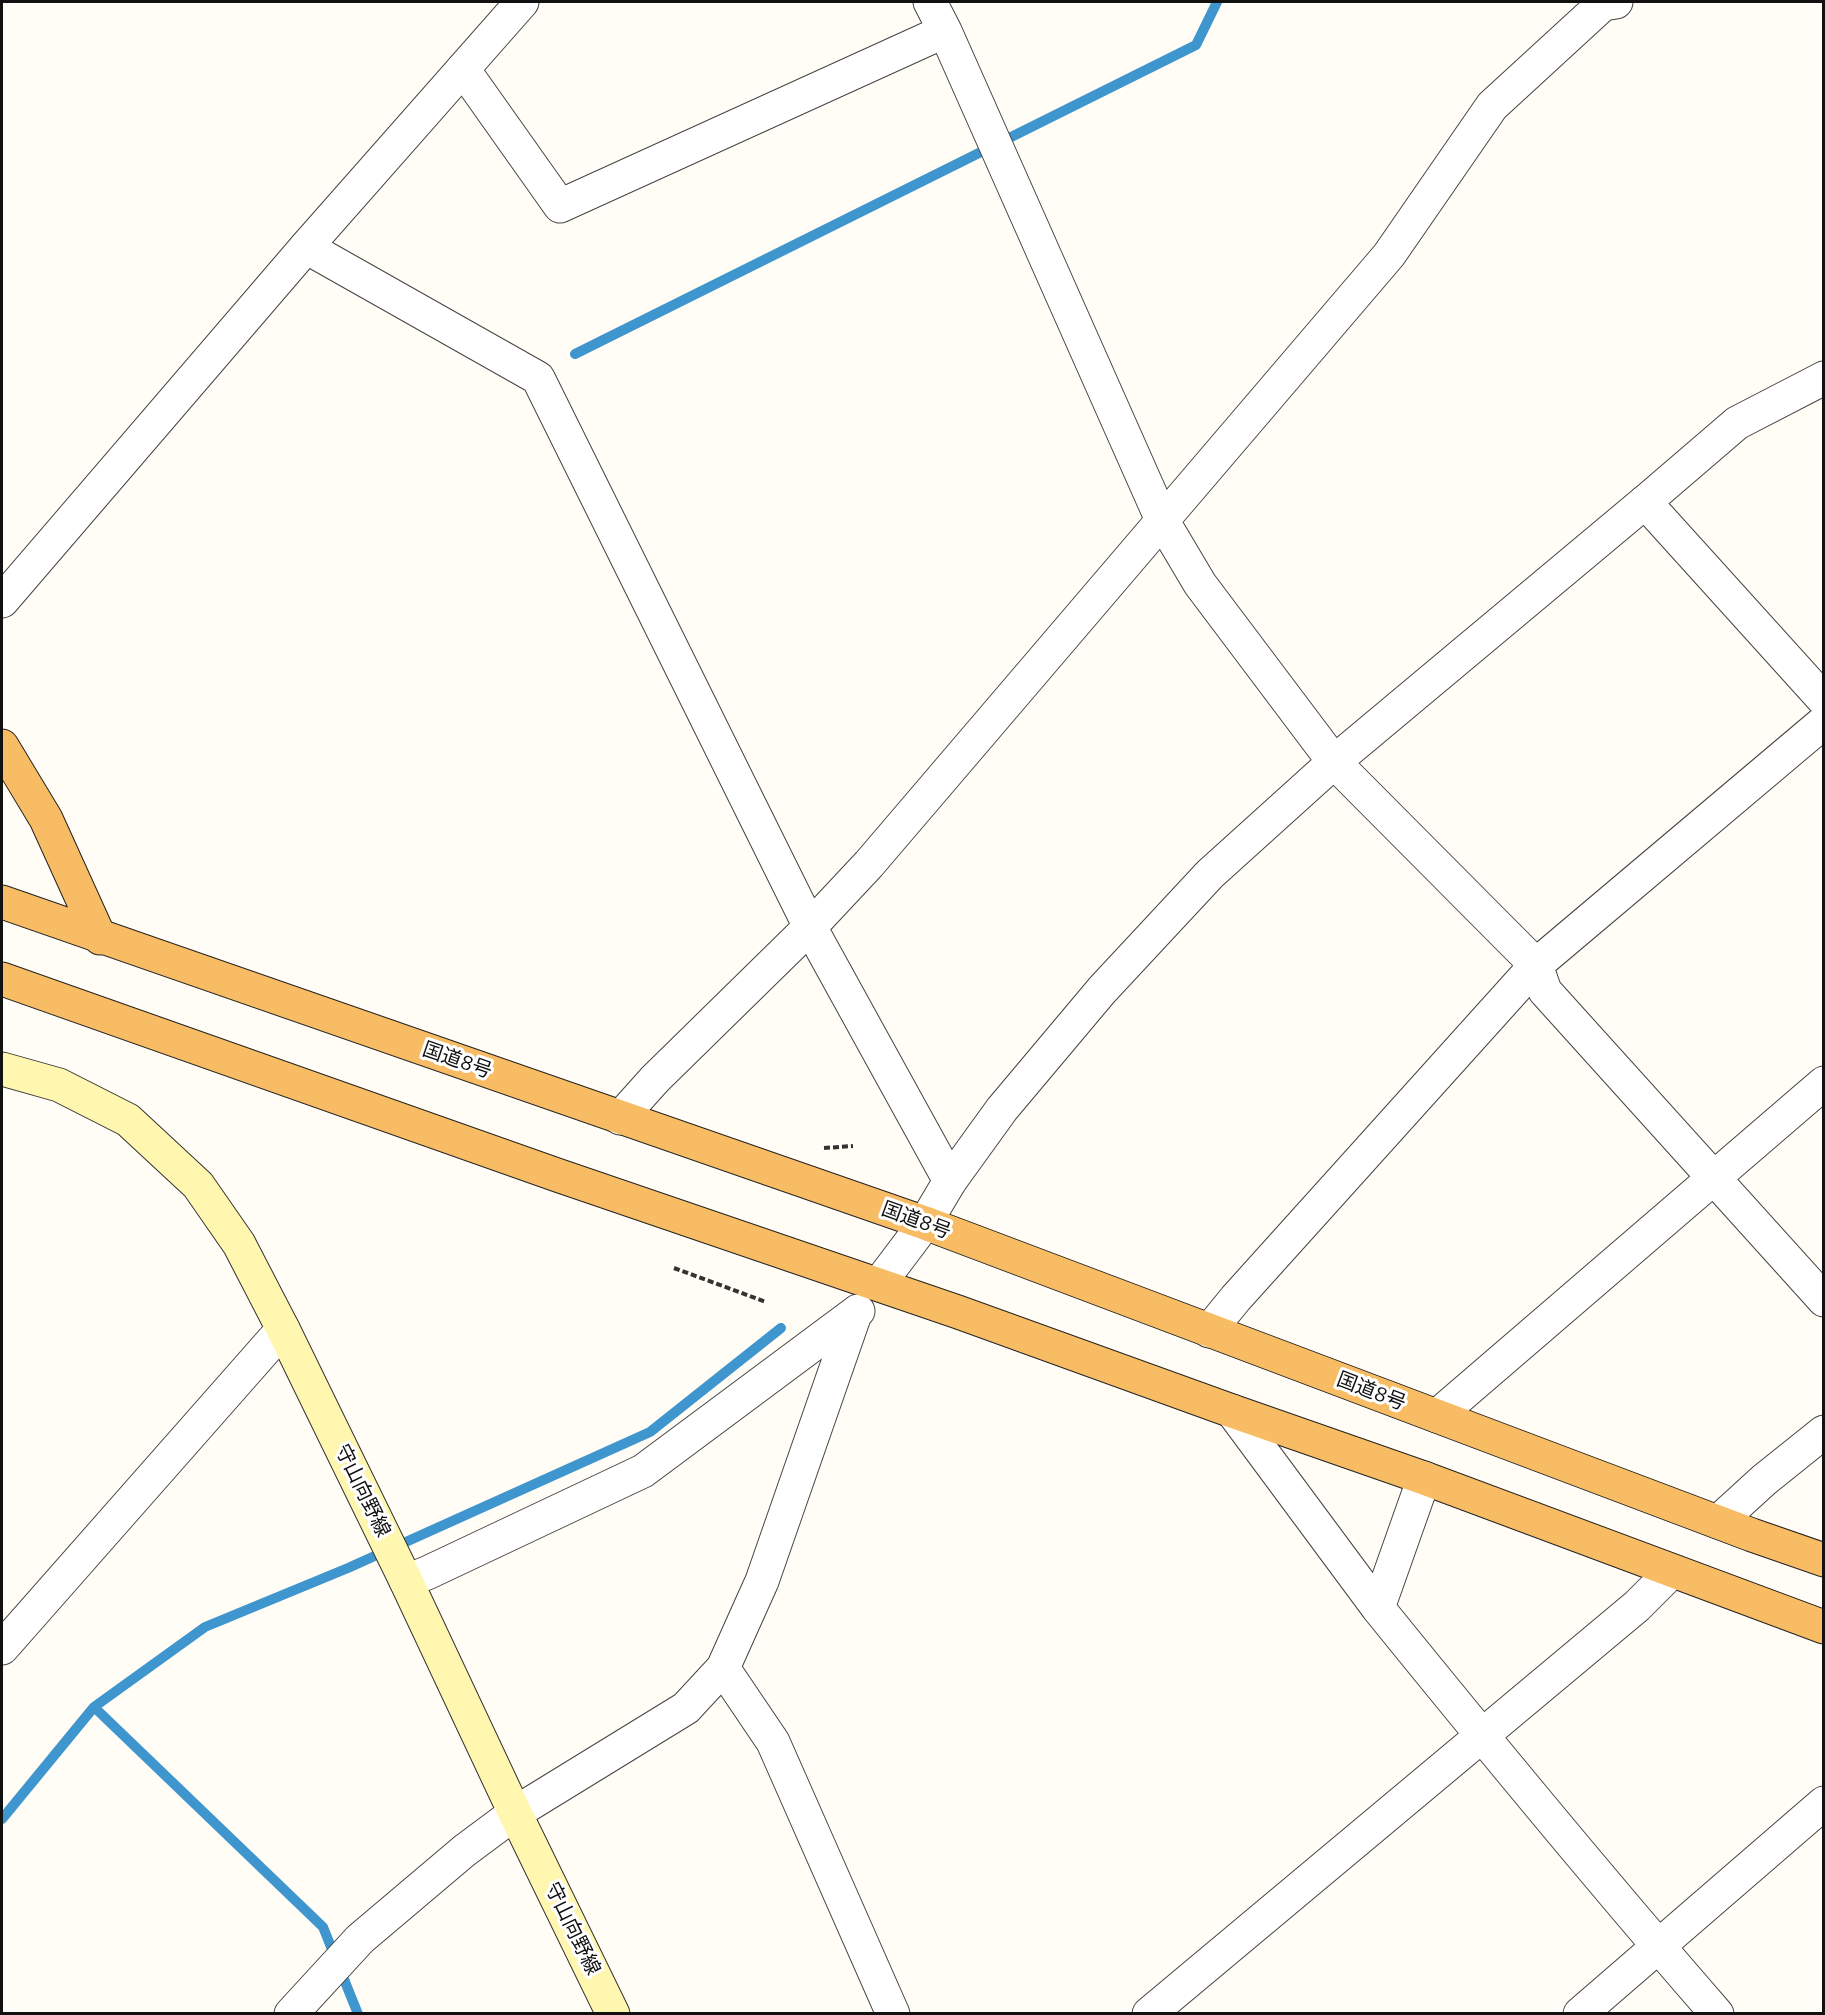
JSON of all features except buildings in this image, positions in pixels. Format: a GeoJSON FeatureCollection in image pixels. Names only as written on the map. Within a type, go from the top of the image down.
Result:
{"type":"FeatureCollection","features":[{"type":"Feature","properties":{"kind":"highway"},"geometry":{"type":"LineString","coordinates":[[2,747],[46,819],[100,938]]}},
{"type":"Feature","properties":{"kind":"highway","name":"国道8号"},"geometry":{"type":"LineString","coordinates":[[2,902],[100,938],[925,1223],[1752,1535],[1824,1560]]}},
{"type":"Feature","properties":{"kind":"highway"},"geometry":{"type":"LineString","coordinates":[[2,979],[557,1175],[879,1284],[1232,1412],[1424,1478],[1824,1627]]}},
{"type":"Feature","properties":{"kind":"highway"},"geometry":{"type":"LineString","coordinates":[[1752,1535],[1824,1551]]}},
{"type":"Feature","properties":{"kind":"highway"},"geometry":{"type":"LineString","coordinates":[[1755,1600],[1824,1640]]}},
{"type":"Feature","properties":{"kind":"main road","name":"守山向野線"},"geometry":{"type":"LineString","coordinates":[[2,1069],[60,1085],[128,1120],[198,1185],[239,1244],[406,1581],[514,1813],[613,2013]]}},
{"type":"Feature","properties":{"kind":"street"},"geometry":{"type":"LineString","coordinates":[[2,601],[306,247],[522,2]]}},
{"type":"Feature","properties":{"kind":"street"},"geometry":{"type":"LineString","coordinates":[[930,2],[945,31],[1162,520],[1200,584],[1334,762],[1536,965],[1545,991],[1824,1300]]}},
{"type":"Feature","properties":{"kind":"street"},"geometry":{"type":"LineString","coordinates":[[620,1118],[655,1079],[810,927],[869,864],[1389,255],[1492,106],[1603,4],[1616,2]]}},
{"type":"Feature","properties":{"kind":"street"},"geometry":{"type":"LineString","coordinates":[[463,69],[560,206],[945,31]]}},
{"type":"Feature","properties":{"kind":"street"},"geometry":{"type":"LineString","coordinates":[[306,247],[537,378],[810,927],[950,1181]]}},
{"type":"Feature","properties":{"kind":"street"},"geometry":{"type":"LineString","coordinates":[[406,1581],[643,1471],[855,1314],[925,1223],[950,1181],[1002,1109],[1102,990],[1210,874],[1334,762],[1737,423],[1824,378]]}},
{"type":"Feature","properties":{"kind":"street"},"geometry":{"type":"LineString","coordinates":[[1645,502],[1824,700]]}},
{"type":"Feature","properties":{"kind":"street"},"geometry":{"type":"LineString","coordinates":[[1209,1331],[1236,1298],[1536,965],[1824,722]]}},
{"type":"Feature","properties":{"kind":"street"},"geometry":{"type":"LineString","coordinates":[[1437,1416],[1824,1083]]}},
{"type":"Feature","properties":{"kind":"street"},"geometry":{"type":"LineString","coordinates":[[291,2013],[360,1939],[464,1851],[514,1813],[686,1708],[723,1668],[762,1581],[855,1314]]}},
{"type":"Feature","properties":{"kind":"street"},"geometry":{"type":"LineString","coordinates":[[2,1648],[283,1329]]}},
{"type":"Feature","properties":{"kind":"street"},"geometry":{"type":"LineString","coordinates":[[1232,1412],[1378,1608],[1657,1946],[1717,2013]]}},
{"type":"Feature","properties":{"kind":"street"},"geometry":{"type":"LineString","coordinates":[[1718,1522],[1764,1480],[1824,1432]]}},
{"type":"Feature","properties":{"kind":"street"},"geometry":{"type":"LineString","coordinates":[[1378,1608],[1424,1478]]}},
{"type":"Feature","properties":{"kind":"street"},"geometry":{"type":"LineString","coordinates":[[1149,2013],[1637,1606],[1672,1571]]}},
{"type":"Feature","properties":{"kind":"street"},"geometry":{"type":"LineString","coordinates":[[723,1668],[773,1742],[893,2013]]}},
{"type":"Feature","properties":{"kind":"street"},"geometry":{"type":"LineString","coordinates":[[1580,2013],[1824,1803]]}},
{"type":"Feature","properties":{"kind":"path"},"geometry":{"type":"LineString","coordinates":[[825,1149],[853,1146]]}},
{"type":"Feature","properties":{"kind":"path"},"geometry":{"type":"LineString","coordinates":[[675,1268],[766,1302]]}},
{"type":"Feature","properties":{"kind":"waterway"},"geometry":{"type":"LineString","coordinates":[[575,354],[1196,45],[1217,2]]}},
{"type":"Feature","properties":{"kind":"waterway"},"geometry":{"type":"LineString","coordinates":[[2,1819],[94,1707],[205,1627],[348,1568],[650,1432],[781,1328]]}},
{"type":"Feature","properties":{"kind":"waterway"},"geometry":{"type":"LineString","coordinates":[[94,1707],[323,1927],[358,2014]]}}]}
